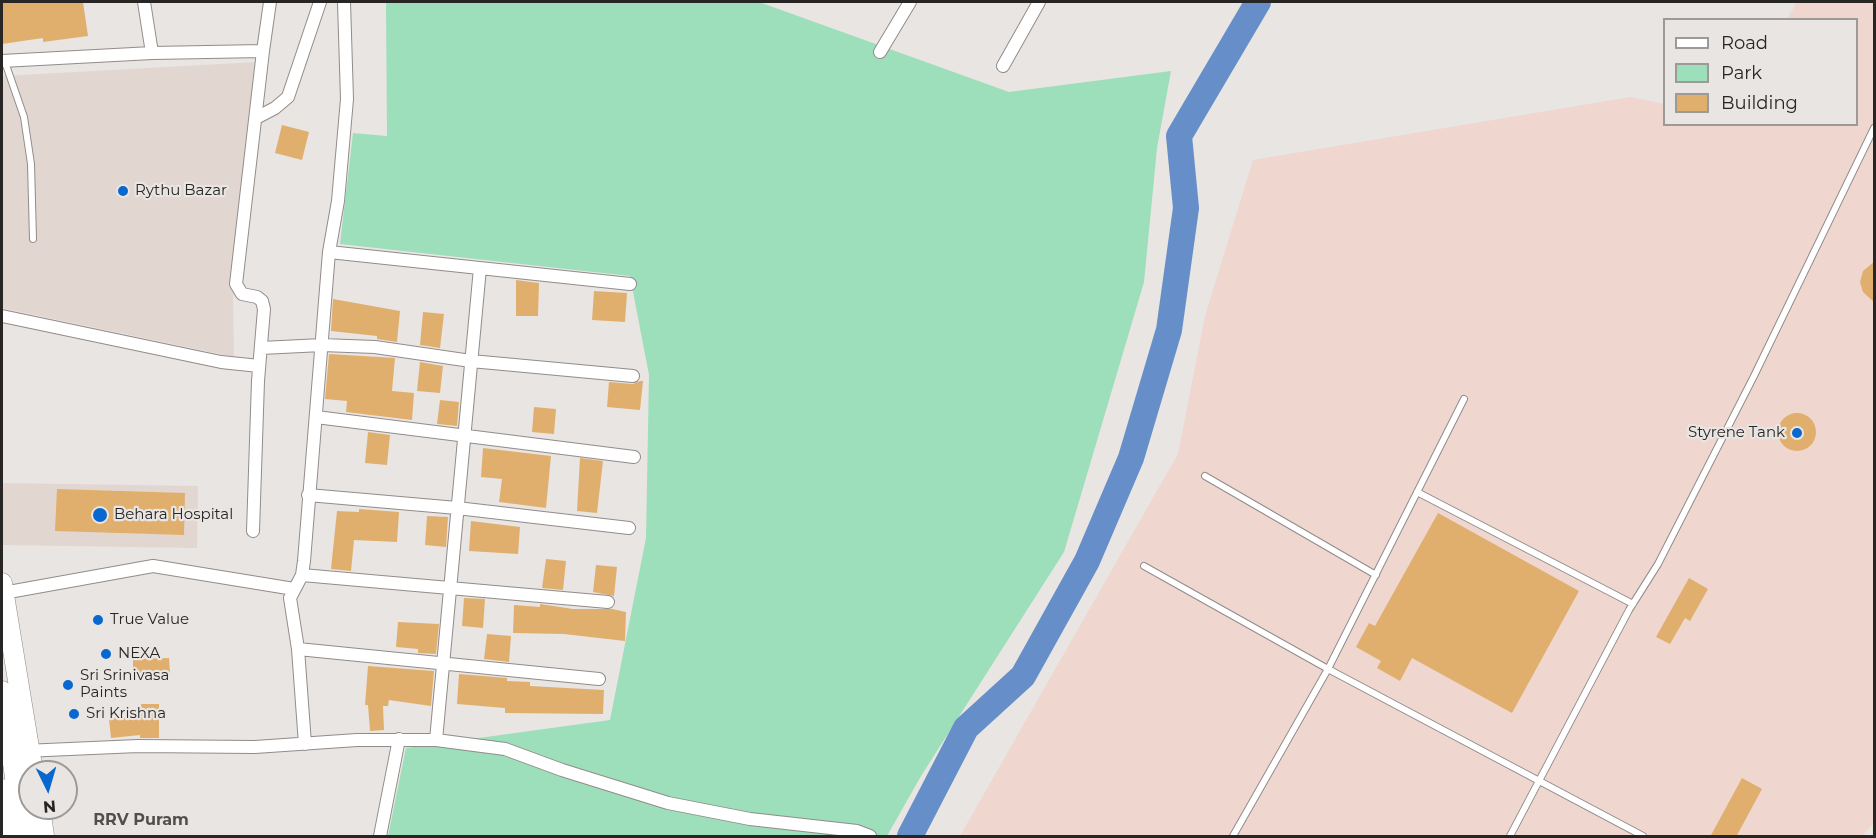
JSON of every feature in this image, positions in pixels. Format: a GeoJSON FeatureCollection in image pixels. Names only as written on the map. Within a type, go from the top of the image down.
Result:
{"type":"FeatureCollection","features":[{"type":"Feature","properties":{"kind":"main road"},"geometry":{"type":"LineString","coordinates":[[2,588],[14,751],[24,837]]}},
{"type":"Feature","properties":{"kind":"main road"},"geometry":{"type":"LineString","coordinates":[[2,691],[14,751]]}},
{"type":"Feature","properties":{"kind":"main road"},"geometry":{"type":"LineString","coordinates":[[2,789],[9,837]]}},
{"type":"Feature","properties":{"kind":"main road"},"geometry":{"type":"LineString","coordinates":[[42,820],[44,837]]}},
{"type":"Feature","properties":{"kind":"street"},"geometry":{"type":"LineString","coordinates":[[144,2],[153,52]]}},
{"type":"Feature","properties":{"kind":"street"},"geometry":{"type":"LineString","coordinates":[[253,531],[262,301],[257,297],[242,294],[236,284],[270,2]]}},
{"type":"Feature","properties":{"kind":"street"},"geometry":{"type":"LineString","coordinates":[[255,118],[275,108],[288,97],[320,2]]}},
{"type":"Feature","properties":{"kind":"street"},"geometry":{"type":"LineString","coordinates":[[304,744],[298,649],[289,607],[294,589],[302,575],[329,252],[338,201],[346,112],[344,2]]}},
{"type":"Feature","properties":{"kind":"street"},"geometry":{"type":"LineString","coordinates":[[880,52],[910,2]]}},
{"type":"Feature","properties":{"kind":"street"},"geometry":{"type":"LineString","coordinates":[[1003,66],[1039,2]]}},
{"type":"Feature","properties":{"kind":"street"},"geometry":{"type":"LineString","coordinates":[[3,61],[153,52],[263,51]]}},
{"type":"Feature","properties":{"kind":"street"},"geometry":{"type":"LineString","coordinates":[[329,252],[630,284]]}},
{"type":"Feature","properties":{"kind":"street"},"geometry":{"type":"LineString","coordinates":[[436,740],[480,268]]}},
{"type":"Feature","properties":{"kind":"street"},"geometry":{"type":"LineString","coordinates":[[2,316],[221,362],[259,366]]}},
{"type":"Feature","properties":{"kind":"street"},"geometry":{"type":"LineString","coordinates":[[261,348],[322,345],[383,348],[471,361],[633,376]]}},
{"type":"Feature","properties":{"kind":"street"},"geometry":{"type":"LineString","coordinates":[[316,417],[634,457]]}},
{"type":"Feature","properties":{"kind":"street"},"geometry":{"type":"LineString","coordinates":[[308,495],[457,508],[629,528]]}},
{"type":"Feature","properties":{"kind":"street"},"geometry":{"type":"LineString","coordinates":[[2,588],[153,566],[294,589]]}},
{"type":"Feature","properties":{"kind":"street"},"geometry":{"type":"LineString","coordinates":[[302,575],[451,586],[608,602]]}},
{"type":"Feature","properties":{"kind":"street"},"geometry":{"type":"LineString","coordinates":[[298,649],[598,678]]}},
{"type":"Feature","properties":{"kind":"street"},"geometry":{"type":"LineString","coordinates":[[14,751],[304,744],[399,739],[436,740],[505,749],[668,803],[750,819],[857,831],[870,837]]}},
{"type":"Feature","properties":{"kind":"street"},"geometry":{"type":"LineString","coordinates":[[380,837],[399,739]]}},
{"type":"Feature","properties":{"kind":"lane"},"geometry":{"type":"LineString","coordinates":[[3,61],[24,117],[31,164],[33,239]]}},
{"type":"Feature","properties":{"kind":"lane"},"geometry":{"type":"LineString","coordinates":[[1510,837],[1633,604],[1658,564],[1749,386],[1875,128]]}},
{"type":"Feature","properties":{"kind":"lane"},"geometry":{"type":"LineString","coordinates":[[1233,837],[1328,669],[1464,399]]}},
{"type":"Feature","properties":{"kind":"lane"},"geometry":{"type":"LineString","coordinates":[[1205,476],[1376,575]]}},
{"type":"Feature","properties":{"kind":"lane"},"geometry":{"type":"LineString","coordinates":[[1417,492],[1633,604]]}},
{"type":"Feature","properties":{"kind":"lane"},"geometry":{"type":"LineString","coordinates":[[1144,566],[1328,669],[1542,780],[1643,837]]}},
{"type":"Feature","properties":{"kind":"shaded area"},"geometry":{"type":"Polygon","coordinates":[[[1797,2],[1874,2],[1874,823],[1862,836],[960,836],[1178,454],[1205,316],[1253,160],[1631,97],[1663,104],[1663,126],[1858,126],[1858,18],[1788,18],[1797,2]]]}},
{"type":"Feature","properties":{"kind":"shaded area","name":"Rythu Bazar"},"geometry":{"type":"Polygon","coordinates":[[[257,62],[233,299],[234,357],[2,308],[2,76],[257,62]]]}},
{"type":"Feature","properties":{"kind":"shaded area","name":"Behara Hospital"},"geometry":{"type":"Polygon","coordinates":[[[2,483],[198,486],[197,548],[2,545],[2,483]]]}},
{"type":"Feature","properties":{"kind":"green space"},"geometry":{"type":"Polygon","coordinates":[[[386,2],[759,2],[1009,92],[1171,71],[1157,148],[1144,282],[1064,552],[921,776],[887,836],[388,836],[406,748],[610,720],[646,538],[649,375],[630,276],[340,244],[353,133],[387,136],[386,2]]]}},
{"type":"Feature","properties":{"kind":"building"},"geometry":{"type":"Polygon","coordinates":[[[2,2],[83,2],[88,36],[43,42],[43,38],[2,44],[2,2]]]}},
{"type":"Feature","properties":{"kind":"building"},"geometry":{"type":"Polygon","coordinates":[[[282,125],[309,132],[302,160],[275,153],[282,125]]]}},
{"type":"Feature","properties":{"kind":"building"},"geometry":{"type":"Polygon","coordinates":[[[1875,261],[1875,303],[1863,292],[1860,282],[1863,271],[1875,261]]]}},
{"type":"Feature","properties":{"kind":"building"},"geometry":{"type":"Polygon","coordinates":[[[516,280],[539,283],[538,316],[516,316],[516,280]]]}},
{"type":"Feature","properties":{"kind":"building"},"geometry":{"type":"Polygon","coordinates":[[[594,291],[627,293],[625,322],[592,320],[594,291]]]}},
{"type":"Feature","properties":{"kind":"building"},"geometry":{"type":"Polygon","coordinates":[[[333,299],[400,311],[397,342],[377,339],[377,336],[331,331],[333,299]]]}},
{"type":"Feature","properties":{"kind":"building"},"geometry":{"type":"Polygon","coordinates":[[[423,312],[444,314],[440,348],[420,345],[423,312]]]}},
{"type":"Feature","properties":{"kind":"building"},"geometry":{"type":"Polygon","coordinates":[[[329,354],[395,358],[392,391],[414,393],[412,420],[346,412],[347,401],[325,399],[329,354]]]}},
{"type":"Feature","properties":{"kind":"building"},"geometry":{"type":"Polygon","coordinates":[[[420,362],[443,366],[440,393],[417,391],[420,362]]]}},
{"type":"Feature","properties":{"kind":"building"},"geometry":{"type":"Polygon","coordinates":[[[643,381],[640,410],[607,407],[609,382],[633,384],[643,381]]]}},
{"type":"Feature","properties":{"kind":"building"},"geometry":{"type":"Polygon","coordinates":[[[440,400],[459,402],[457,426],[437,424],[440,400]]]}},
{"type":"Feature","properties":{"kind":"building"},"geometry":{"type":"Polygon","coordinates":[[[534,407],[556,409],[554,434],[532,432],[534,407]]]}},
{"type":"Feature","properties":{"kind":"building","name":"Styrene Tank"},"geometry":{"type":"Polygon","coordinates":[[[1797,413],[1811,418],[1816,432],[1811,446],[1797,451],[1783,446],[1778,432],[1783,418],[1797,413]]]}},
{"type":"Feature","properties":{"kind":"building"},"geometry":{"type":"Polygon","coordinates":[[[368,432],[390,435],[387,465],[365,463],[368,432]]]}},
{"type":"Feature","properties":{"kind":"building"},"geometry":{"type":"Polygon","coordinates":[[[483,448],[551,456],[546,508],[499,502],[502,479],[481,477],[483,448]]]}},
{"type":"Feature","properties":{"kind":"building"},"geometry":{"type":"Polygon","coordinates":[[[580,458],[603,461],[597,513],[577,511],[580,458]]]}},
{"type":"Feature","properties":{"kind":"building"},"geometry":{"type":"Polygon","coordinates":[[[57,489],[185,493],[184,535],[55,531],[57,489]]]}},
{"type":"Feature","properties":{"kind":"building"},"geometry":{"type":"Polygon","coordinates":[[[359,509],[399,512],[397,542],[354,540],[351,571],[331,569],[337,511],[359,512],[359,509]]]}},
{"type":"Feature","properties":{"kind":"building"},"geometry":{"type":"Polygon","coordinates":[[[1438,513],[1579,591],[1512,713],[1412,658],[1400,681],[1377,668],[1381,661],[1356,647],[1369,623],[1375,626],[1438,513]]]}},
{"type":"Feature","properties":{"kind":"building"},"geometry":{"type":"Polygon","coordinates":[[[427,516],[448,517],[446,547],[425,545],[427,516]]]}},
{"type":"Feature","properties":{"kind":"building"},"geometry":{"type":"Polygon","coordinates":[[[471,521],[520,527],[518,554],[469,551],[471,521]]]}},
{"type":"Feature","properties":{"kind":"building"},"geometry":{"type":"Polygon","coordinates":[[[546,559],[566,561],[563,590],[542,588],[546,559]]]}},
{"type":"Feature","properties":{"kind":"building"},"geometry":{"type":"Polygon","coordinates":[[[596,565],[617,567],[614,596],[593,592],[596,565]]]}},
{"type":"Feature","properties":{"kind":"building"},"geometry":{"type":"Polygon","coordinates":[[[1689,578],[1708,589],[1690,621],[1685,618],[1670,644],[1656,637],[1689,578]]]}},
{"type":"Feature","properties":{"kind":"building"},"geometry":{"type":"Polygon","coordinates":[[[464,598],[485,599],[483,628],[462,626],[464,598]]]}},
{"type":"Feature","properties":{"kind":"building"},"geometry":{"type":"Polygon","coordinates":[[[540,604],[573,609],[612,609],[626,612],[625,641],[564,634],[513,633],[514,605],[540,607],[540,604]]]}},
{"type":"Feature","properties":{"kind":"building"},"geometry":{"type":"Polygon","coordinates":[[[398,622],[439,624],[436,654],[418,653],[418,649],[396,647],[398,622]]]}},
{"type":"Feature","properties":{"kind":"building"},"geometry":{"type":"Polygon","coordinates":[[[487,634],[511,636],[509,662],[484,659],[487,634]]]}},
{"type":"Feature","properties":{"kind":"building"},"geometry":{"type":"Polygon","coordinates":[[[169,658],[170,673],[133,674],[133,659],[169,658]]]}},
{"type":"Feature","properties":{"kind":"building"},"geometry":{"type":"Polygon","coordinates":[[[368,666],[434,671],[431,706],[389,700],[388,706],[383,706],[384,730],[370,731],[368,705],[365,705],[368,666]]]}},
{"type":"Feature","properties":{"kind":"building"},"geometry":{"type":"Polygon","coordinates":[[[459,674],[507,678],[507,681],[530,682],[530,686],[604,690],[603,714],[505,713],[505,708],[457,704],[459,674]]]}},
{"type":"Feature","properties":{"kind":"building"},"geometry":{"type":"Polygon","coordinates":[[[141,704],[159,704],[159,738],[140,738],[140,735],[111,738],[109,719],[140,716],[141,704]]]}},
{"type":"Feature","properties":{"kind":"building"},"geometry":{"type":"Polygon","coordinates":[[[1742,778],[1762,789],[1736,837],[1710,837],[1742,778]]]}},
{"type":"Feature","properties":{"kind":"waterway"},"geometry":{"type":"LineString","coordinates":[[910,836],[966,728],[1023,676],[1087,561],[1131,458],[1169,330],[1186,208],[1179,136],[1258,2]]}},
{"type":"Feature","properties":{"kind":"place","name":"Rythu Bazar"},"geometry":{"type":"Point","coordinates":[123,191]}},
{"type":"Feature","properties":{"kind":"place","name":"Styrene Tank"},"geometry":{"type":"Point","coordinates":[1797,433]}},
{"type":"Feature","properties":{"kind":"place","name":"Behara Hospital"},"geometry":{"type":"Point","coordinates":[100,515]}},
{"type":"Feature","properties":{"kind":"place","name":"True Value"},"geometry":{"type":"Point","coordinates":[98,620]}},
{"type":"Feature","properties":{"kind":"place","name":"NEXA"},"geometry":{"type":"Point","coordinates":[106,654]}},
{"type":"Feature","properties":{"kind":"place","name":"Sri Srinivasa Paints"},"geometry":{"type":"Point","coordinates":[68,685]}},
{"type":"Feature","properties":{"kind":"place","name":"Sri Krishna"},"geometry":{"type":"Point","coordinates":[74,714]}},
{"type":"Feature","properties":{"kind":"district","name":"RRV Puram"},"geometry":{"type":"Point","coordinates":[141,820]}}]}
